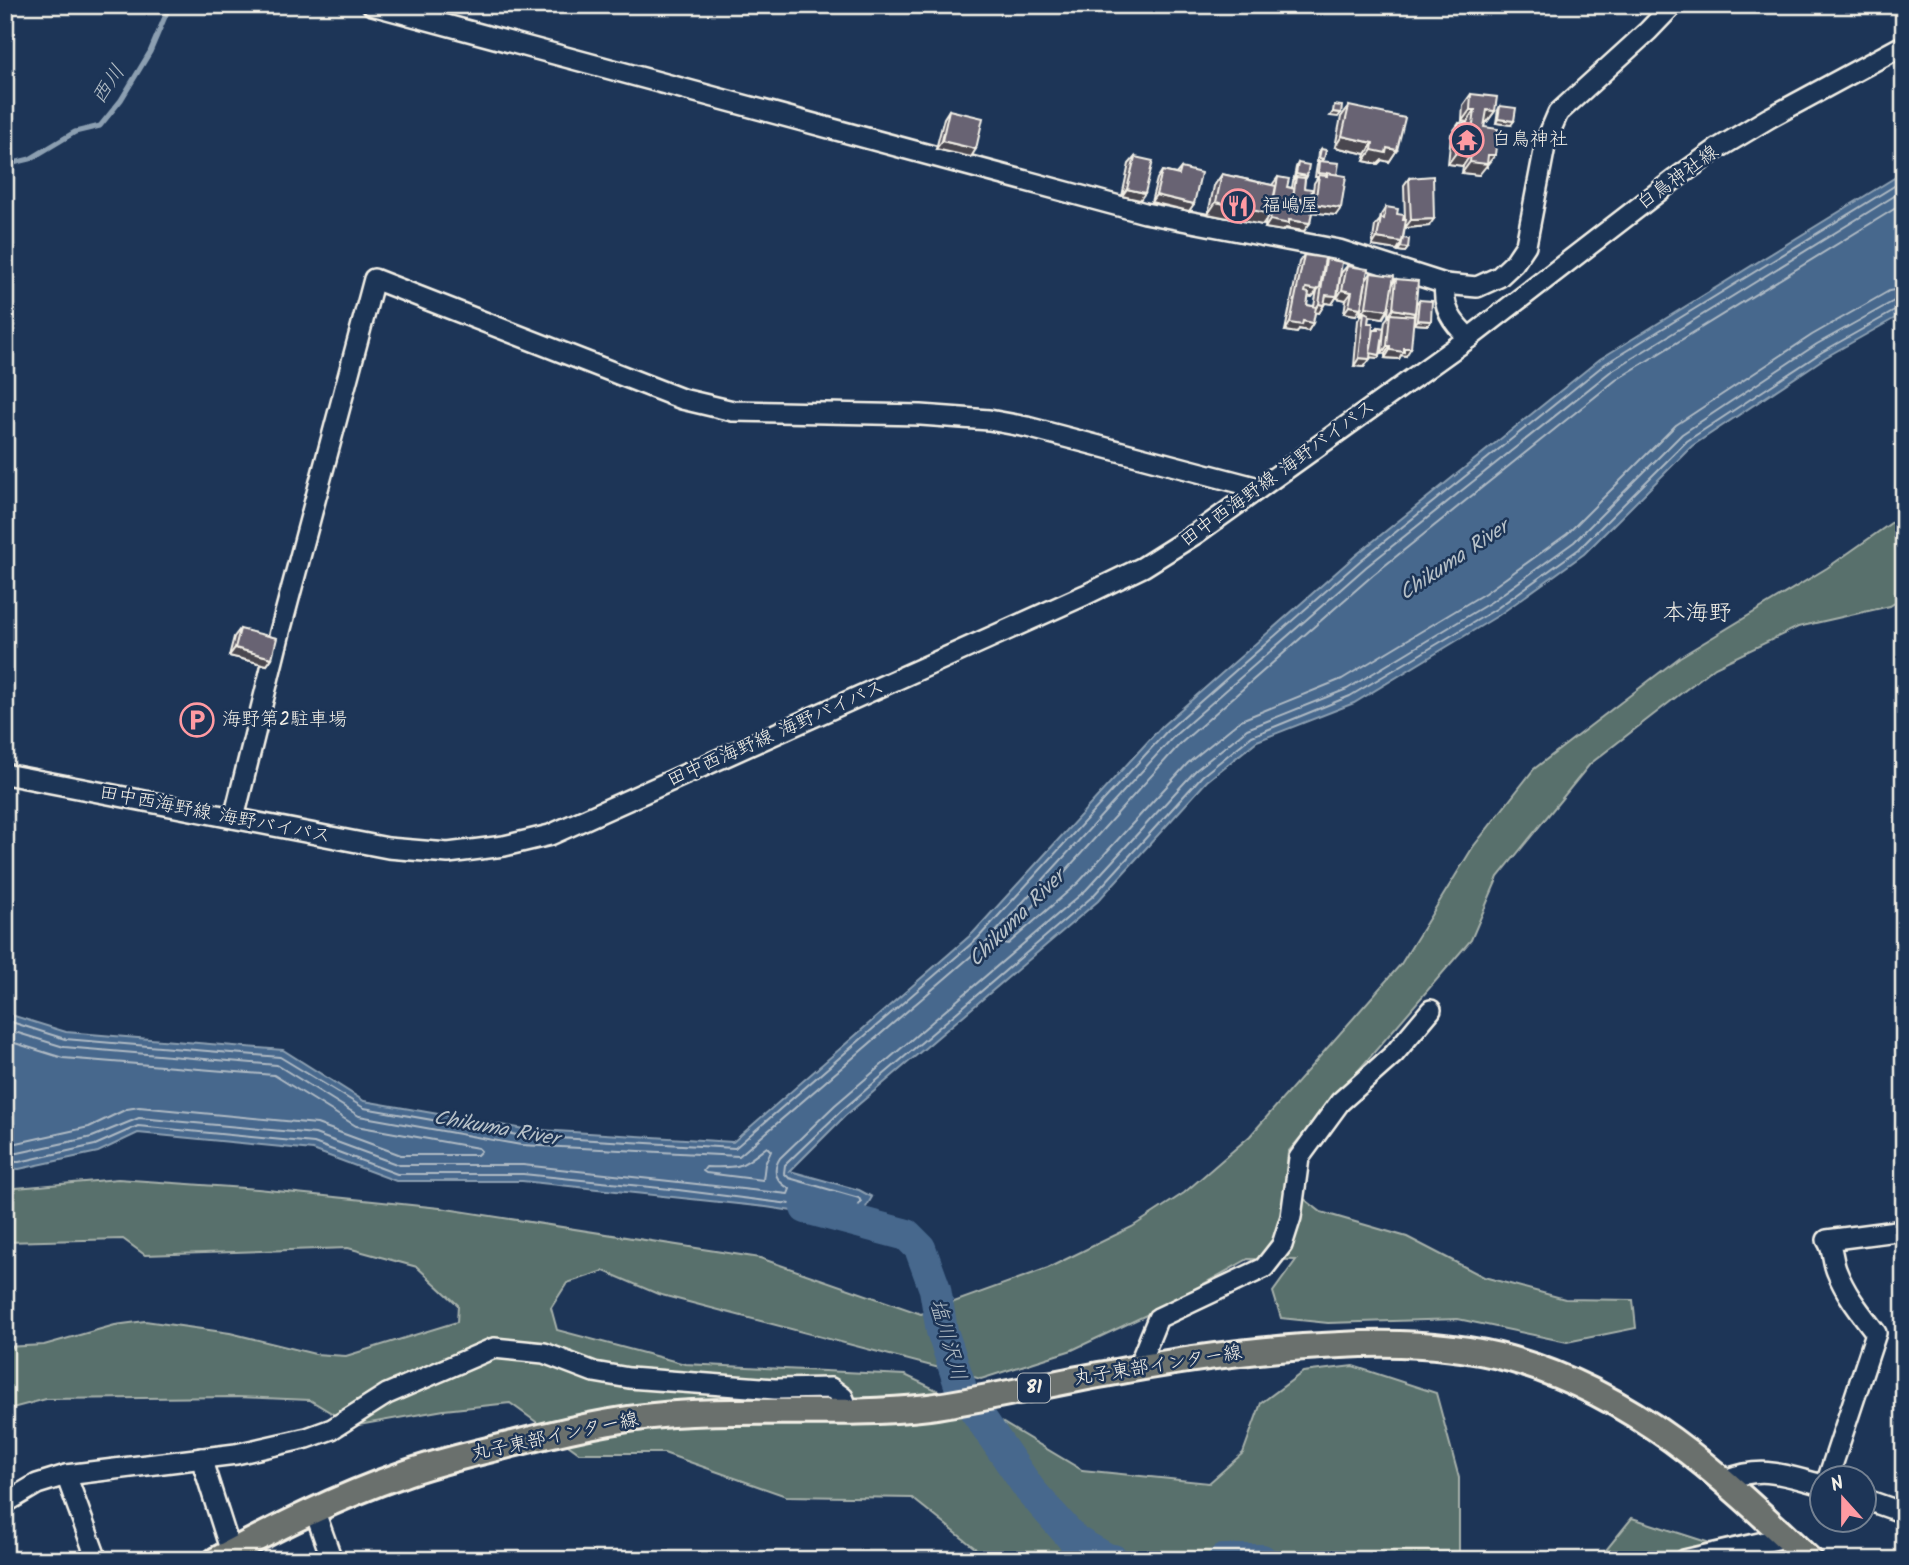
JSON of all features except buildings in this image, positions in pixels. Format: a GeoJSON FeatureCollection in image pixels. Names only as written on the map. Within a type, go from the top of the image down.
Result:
{"type":"FeatureCollection","features":[{"type":"Feature","properties":{"kind":"main road","name":"丸子東部インター線"},"geometry":{"type":"LineString","coordinates":[[223,1556],[315,1511],[420,1468],[581,1427],[638,1417],[691,1413],[849,1412],[929,1407],[1138,1367],[1208,1357],[1317,1346],[1403,1343],[1467,1350],[1507,1358],[1579,1384],[1659,1430],[1725,1480],[1810,1560]]}},
{"type":"Feature","properties":{"kind":"street"},"geometry":{"type":"LineString","coordinates":[[372,5],[1145,213],[1339,250],[1445,284],[1477,287],[1499,278],[1514,263],[1526,245],[1546,141],[1558,113],[1648,32],[1673,5]]}},
{"type":"Feature","properties":{"kind":"street","name":"白鳥神社線"},"geometry":{"type":"LineString","coordinates":[[1469,338],[1675,178],[1717,149],[1904,45]]}},
{"type":"Feature","properties":{"kind":"street"},"geometry":{"type":"LineString","coordinates":[[234,818],[280,632],[374,279],[682,399],[733,411],[921,415],[989,420],[1027,427],[1259,488]]}},
{"type":"Feature","properties":{"kind":"street"},"geometry":{"type":"LineString","coordinates":[[1445,284],[1443,296],[1447,309],[1455,324],[1469,338]]}},
{"type":"Feature","properties":{"kind":"street","name":"田中西海野線 海野バイパス"},"geometry":{"type":"LineString","coordinates":[[5,774],[388,848],[448,853],[504,846],[550,835],[1085,595],[1172,550],[1469,338]]}},
{"type":"Feature","properties":{"kind":"street"},"geometry":{"type":"LineString","coordinates":[[1138,1367],[1158,1318],[1264,1268],[1282,1245],[1291,1217],[1299,1158],[1340,1102],[1394,1054],[1432,1010]]}},
{"type":"Feature","properties":{"kind":"street"},"geometry":{"type":"LineString","coordinates":[[1833,1464],[1876,1333],[1849,1297],[1835,1269],[1832,1247],[1827,1240],[1904,1230]]}},
{"type":"Feature","properties":{"kind":"street"},"geometry":{"type":"LineString","coordinates":[[5,1503],[37,1484],[66,1475],[271,1448],[307,1438],[332,1429],[387,1394],[494,1348],[544,1353],[594,1372],[629,1378],[775,1389],[831,1388],[843,1397],[849,1412]]}},
{"type":"Feature","properties":{"kind":"street"},"geometry":{"type":"LineString","coordinates":[[201,1458],[223,1556]]}},
{"type":"Feature","properties":{"kind":"street"},"geometry":{"type":"LineString","coordinates":[[1725,1480],[1745,1472],[1769,1472],[1808,1482]]}},
{"type":"Feature","properties":{"kind":"street"},"geometry":{"type":"LineString","coordinates":[[66,1475],[97,1560]]}},
{"type":"Feature","properties":{"kind":"street"},"geometry":{"type":"LineString","coordinates":[[1878,1504],[1904,1513]]}},
{"type":"Feature","properties":{"kind":"street"},"geometry":{"type":"LineString","coordinates":[[315,1511],[332,1560]]}},
{"type":"Feature","properties":{"kind":"street"},"geometry":{"type":"LineString","coordinates":[[1684,1560],[1786,1537]]}},
{"type":"Feature","properties":{"kind":"green space"},"geometry":{"type":"Polygon","coordinates":[[[1904,514],[1904,597],[1890,606],[1798,627],[1715,667],[1590,764],[1498,877],[1471,940],[1288,1152],[1285,1184],[1321,1212],[1407,1237],[1484,1277],[1565,1299],[1633,1300],[1636,1328],[1567,1342],[1458,1319],[1328,1323],[1281,1318],[1273,1292],[1296,1260],[1248,1259],[1157,1310],[1072,1350],[981,1379],[658,1294],[604,1271],[567,1283],[551,1308],[557,1330],[685,1364],[905,1375],[993,1417],[1082,1470],[1209,1483],[1243,1453],[1261,1403],[1303,1372],[1353,1366],[1436,1393],[1459,1478],[1459,1551],[1453,1560],[990,1560],[912,1498],[786,1496],[664,1453],[579,1453],[510,1403],[444,1410],[353,1426],[310,1400],[237,1397],[46,1399],[5,1410],[5,1347],[44,1345],[115,1325],[145,1321],[230,1333],[315,1354],[346,1356],[457,1322],[458,1305],[417,1267],[348,1248],[145,1255],[123,1239],[5,1242],[5,1189],[118,1179],[258,1189],[440,1208],[760,1258],[921,1314],[1048,1268],[1132,1227],[1184,1193],[1250,1136],[1401,964],[1473,847],[1534,769],[1680,657],[1827,568],[1904,514]]]}},
{"type":"Feature","properties":{"kind":"green space"},"geometry":{"type":"Polygon","coordinates":[[[1632,1518],[1763,1560],[1598,1560],[1632,1518]]]}},
{"type":"Feature","properties":{"kind":"water","name":"Chikuma River"},"geometry":{"type":"Polygon","coordinates":[[[1904,172],[1904,313],[1826,357],[1692,446],[1584,554],[1499,615],[1354,703],[1257,741],[1207,781],[1098,901],[845,1116],[790,1171],[859,1190],[872,1197],[858,1221],[766,1207],[522,1181],[396,1181],[313,1150],[138,1133],[98,1152],[19,1169],[5,1168],[5,1013],[66,1032],[283,1050],[364,1101],[524,1129],[733,1142],[973,933],[1162,726],[1356,555],[1600,359],[1904,172]]]}},
{"type":"Feature","properties":{"kind":"waterway","name":"西川"},"geometry":{"type":"LineString","coordinates":[[5,165],[30,159],[75,132],[100,126],[121,100],[150,52],[170,5]]}},
{"type":"Feature","properties":{"kind":"waterway","name":"塩川沢川"},"geometry":{"type":"LineString","coordinates":[[806,1208],[907,1235],[920,1248],[935,1289],[942,1331],[962,1391],[1030,1490],[1075,1541],[1113,1560]]}},
{"type":"Feature","properties":{"kind":"waterway","name":"塩川沢川"},"geometry":{"type":"LineString","coordinates":[[1223,1560],[1262,1560]]}},
{"type":"Feature","properties":{"kind":"place","name":"白鳥神社"},"geometry":{"type":"Point","coordinates":[1467,140]}},
{"type":"Feature","properties":{"kind":"place","name":"福嶋屋"},"geometry":{"type":"Point","coordinates":[1238,206]}},
{"type":"Feature","properties":{"kind":"place","name":"海野第2駐車場"},"geometry":{"type":"Point","coordinates":[197,720]}},
{"type":"Feature","properties":{"kind":"district","name":"本海野"},"geometry":{"type":"Point","coordinates":[1697,614]}}]}
